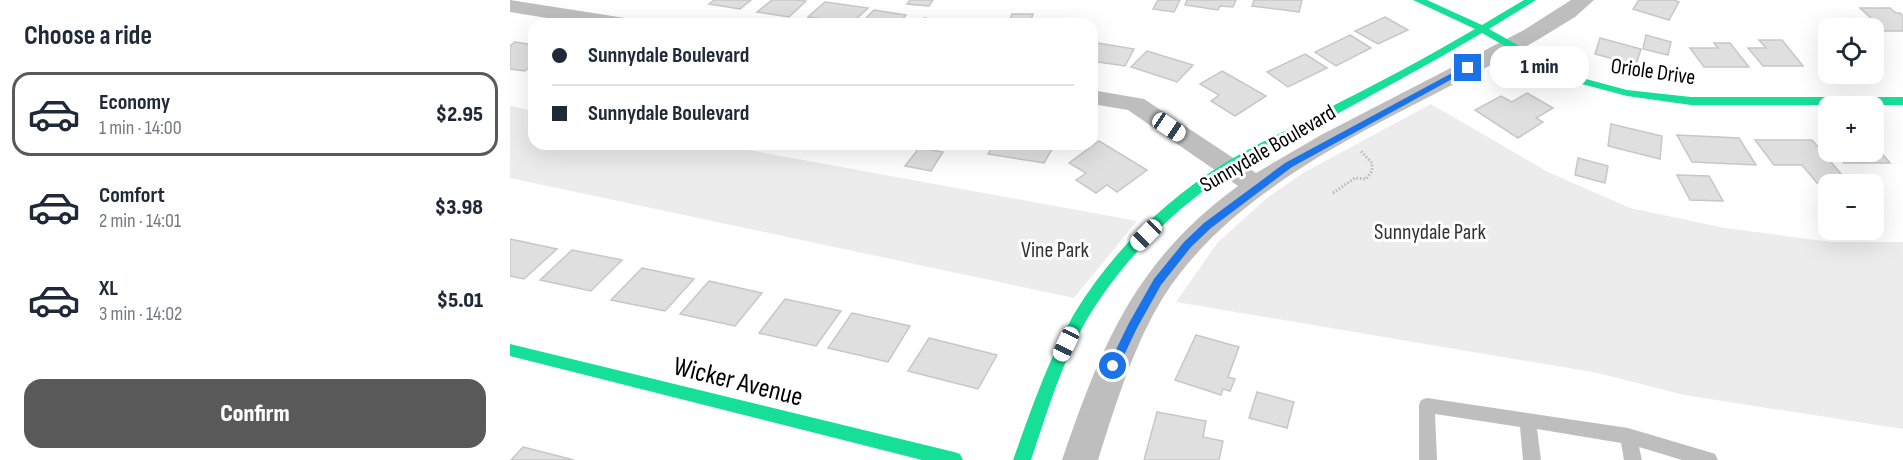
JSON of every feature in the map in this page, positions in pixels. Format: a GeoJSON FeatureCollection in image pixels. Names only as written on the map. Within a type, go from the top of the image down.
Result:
{"type":"FeatureCollection","features":[{"type":"Feature","properties":{"kind":"street","name":"Oriole Drive"},"geometry":{"type":"LineString","coordinates":[[1418,0],[1463,18],[1568,76],[1645,97],[1691,101],[1903,101]]}},
{"type":"Feature","properties":{"kind":"street","name":"Sunnydale Boulevard"},"geometry":{"type":"LineString","coordinates":[[1022,460],[1059,360],[1074,328],[1121,262],[1183,200],[1228,166],[1484,30],[1531,0]]}},
{"type":"Feature","properties":{"kind":"street","name":"Sunnydale Boulevard"},"geometry":{"type":"LineString","coordinates":[[1080,460],[1106,382],[1132,326],[1158,282],[1187,245],[1207,226],[1288,165],[1510,46],[1584,0]]}},
{"type":"Feature","properties":{"kind":"street"},"geometry":{"type":"LineString","coordinates":[[510,6],[587,18]]}},
{"type":"Feature","properties":{"kind":"street"},"geometry":{"type":"LineString","coordinates":[[1098,98],[1135,104],[1258,187]]}},
{"type":"Feature","properties":{"kind":"street","name":"Wicker Avenue"},"geometry":{"type":"LineString","coordinates":[[510,350],[954,460]]}},
{"type":"Feature","properties":{"kind":"lane"},"geometry":{"type":"LineString","coordinates":[[1428,460],[1427,405],[1628,436],[1709,460]]}},
{"type":"Feature","properties":{"kind":"lane"},"geometry":{"type":"LineString","coordinates":[[1528,421],[1532,460]]}},
{"type":"Feature","properties":{"kind":"lane"},"geometry":{"type":"LineString","coordinates":[[1628,436],[1633,460]]}},
{"type":"Feature","properties":{"kind":"path"},"geometry":{"type":"LineString","coordinates":[[1333,193],[1355,178],[1366,179],[1373,171],[1369,157],[1341,135]]}},
{"type":"Feature","properties":{"kind":"green space","name":"Sunnydale Park"},"geometry":{"type":"Polygon","coordinates":[[[1431,104],[1548,172],[1630,208],[1725,228],[1831,242],[1903,242],[1903,429],[1684,395],[1598,373],[1176,302],[1218,242],[1268,197],[1303,173],[1431,104]]]}},
{"type":"Feature","properties":{"kind":"green space","name":"Vine Park"},"geometry":{"type":"Polygon","coordinates":[[[510,106],[528,110],[528,150],[749,150],[1137,221],[1074,298],[510,178],[510,106]]]}},
{"type":"Feature","properties":{"kind":"building"},"geometry":{"type":"Polygon","coordinates":[[[714,0],[751,0],[740,9],[709,4],[714,0]]]}},
{"type":"Feature","properties":{"kind":"building"},"geometry":{"type":"Polygon","coordinates":[[[772,0],[806,1],[789,17],[757,12],[772,0]]]}},
{"type":"Feature","properties":{"kind":"building"},"geometry":{"type":"Polygon","coordinates":[[[910,0],[933,0],[929,6],[907,4],[910,0]]]}},
{"type":"Feature","properties":{"kind":"building"},"geometry":{"type":"Polygon","coordinates":[[[1158,0],[1180,0],[1174,12],[1153,9],[1158,0]]]}},
{"type":"Feature","properties":{"kind":"building"},"geometry":{"type":"Polygon","coordinates":[[[1187,0],[1236,0],[1233,7],[1220,6],[1218,10],[1185,5],[1187,0]]]}},
{"type":"Feature","properties":{"kind":"building"},"geometry":{"type":"Polygon","coordinates":[[[1254,0],[1302,0],[1299,12],[1252,6],[1254,0]]]}},
{"type":"Feature","properties":{"kind":"building"},"geometry":{"type":"Polygon","coordinates":[[[1639,0],[1679,2],[1669,20],[1633,9],[1639,0]]]}},
{"type":"Feature","properties":{"kind":"building"},"geometry":{"type":"Polygon","coordinates":[[[825,2],[868,8],[857,18],[808,17],[825,2]]]}},
{"type":"Feature","properties":{"kind":"building"},"geometry":{"type":"Polygon","coordinates":[[[1860,8],[1890,8],[1903,16],[1903,31],[1885,31],[1884,18],[1871,18],[1860,8]]]}},
{"type":"Feature","properties":{"kind":"building"},"geometry":{"type":"Polygon","coordinates":[[[874,10],[906,15],[903,18],[866,18],[874,10]]]}},
{"type":"Feature","properties":{"kind":"building"},"geometry":{"type":"Polygon","coordinates":[[[1012,14],[1033,14],[1032,18],[1010,18],[1012,14]]]}},
{"type":"Feature","properties":{"kind":"building"},"geometry":{"type":"Polygon","coordinates":[[[1385,17],[1408,30],[1378,44],[1355,31],[1385,17]]]}},
{"type":"Feature","properties":{"kind":"building"},"geometry":{"type":"Polygon","coordinates":[[[1350,35],[1371,48],[1336,66],[1315,52],[1350,35]]]}},
{"type":"Feature","properties":{"kind":"building"},"geometry":{"type":"Polygon","coordinates":[[[1646,35],[1671,42],[1668,55],[1643,49],[1646,35]]]}},
{"type":"Feature","properties":{"kind":"building"},"geometry":{"type":"Polygon","coordinates":[[[1600,38],[1641,49],[1636,65],[1595,54],[1600,38]]]}},
{"type":"Feature","properties":{"kind":"building"},"geometry":{"type":"Polygon","coordinates":[[[1759,40],[1782,40],[1803,66],[1763,66],[1748,48],[1766,48],[1759,40]]]}},
{"type":"Feature","properties":{"kind":"building"},"geometry":{"type":"Polygon","coordinates":[[[515,42],[528,44],[528,69],[525,71],[510,69],[510,46],[515,42]]]}},
{"type":"Feature","properties":{"kind":"building"},"geometry":{"type":"Polygon","coordinates":[[[1098,43],[1134,49],[1125,66],[1098,62],[1098,43]]]}},
{"type":"Feature","properties":{"kind":"building"},"geometry":{"type":"Polygon","coordinates":[[[1714,43],[1730,43],[1749,67],[1704,67],[1690,48],[1718,48],[1714,43]]]}},
{"type":"Feature","properties":{"kind":"building"},"geometry":{"type":"Polygon","coordinates":[[[1147,51],[1193,65],[1177,82],[1131,67],[1147,51]]]}},
{"type":"Feature","properties":{"kind":"building"},"geometry":{"type":"Polygon","coordinates":[[[1305,54],[1327,68],[1288,87],[1267,72],[1305,54]]]}},
{"type":"Feature","properties":{"kind":"building"},"geometry":{"type":"Polygon","coordinates":[[[1222,71],[1266,96],[1235,116],[1211,101],[1219,95],[1200,84],[1222,71]]]}},
{"type":"Feature","properties":{"kind":"building"},"geometry":{"type":"Polygon","coordinates":[[[1527,93],[1553,108],[1536,118],[1543,122],[1518,138],[1475,110],[1501,96],[1512,102],[1527,93]]]}},
{"type":"Feature","properties":{"kind":"building"},"geometry":{"type":"Polygon","coordinates":[[[1611,124],[1662,136],[1660,159],[1608,146],[1611,124]]]}},
{"type":"Feature","properties":{"kind":"building"},"geometry":{"type":"Polygon","coordinates":[[[1677,135],[1739,138],[1756,165],[1692,162],[1677,135]]]}},
{"type":"Feature","properties":{"kind":"building"},"geometry":{"type":"Polygon","coordinates":[[[1755,140],[1812,140],[1818,147],[1818,162],[1831,162],[1841,174],[1818,174],[1817,183],[1802,165],[1774,165],[1755,140]]]}},
{"type":"Feature","properties":{"kind":"building"},"geometry":{"type":"Polygon","coordinates":[[[1098,142],[1147,170],[1117,192],[1107,185],[1096,193],[1076,180],[1086,173],[1069,163],[1087,150],[1098,150],[1098,142]]]}},
{"type":"Feature","properties":{"kind":"building"},"geometry":{"type":"Polygon","coordinates":[[[917,150],[943,152],[931,171],[905,166],[917,150]]]}},
{"type":"Feature","properties":{"kind":"building"},"geometry":{"type":"Polygon","coordinates":[[[990,150],[1052,150],[1044,163],[988,154],[990,150]]]}},
{"type":"Feature","properties":{"kind":"building"},"geometry":{"type":"Polygon","coordinates":[[[1884,156],[1890,163],[1844,163],[1884,162],[1884,156]]]}},
{"type":"Feature","properties":{"kind":"building"},"geometry":{"type":"Polygon","coordinates":[[[1578,158],[1608,166],[1605,183],[1575,175],[1578,158]]]}},
{"type":"Feature","properties":{"kind":"building"},"geometry":{"type":"Polygon","coordinates":[[[1677,175],[1709,176],[1723,201],[1690,200],[1677,175]]]}},
{"type":"Feature","properties":{"kind":"building"},"geometry":{"type":"Polygon","coordinates":[[[510,239],[557,249],[524,279],[510,276],[510,239]]]}},
{"type":"Feature","properties":{"kind":"building"},"geometry":{"type":"Polygon","coordinates":[[[572,250],[622,260],[591,291],[540,280],[572,250]]]}},
{"type":"Feature","properties":{"kind":"building"},"geometry":{"type":"Polygon","coordinates":[[[642,268],[694,279],[665,311],[611,300],[642,268]]]}},
{"type":"Feature","properties":{"kind":"building"},"geometry":{"type":"Polygon","coordinates":[[[709,281],[762,293],[735,326],[680,314],[709,281]]]}},
{"type":"Feature","properties":{"kind":"building"},"geometry":{"type":"Polygon","coordinates":[[[785,299],[841,311],[816,346],[759,333],[785,299]]]}},
{"type":"Feature","properties":{"kind":"building"},"geometry":{"type":"Polygon","coordinates":[[[852,313],[910,326],[888,362],[828,348],[852,313]]]}},
{"type":"Feature","properties":{"kind":"building"},"geometry":{"type":"Polygon","coordinates":[[[1196,335],[1239,347],[1228,377],[1235,379],[1230,391],[1223,389],[1221,395],[1175,380],[1196,335]]]}},
{"type":"Feature","properties":{"kind":"building"},"geometry":{"type":"Polygon","coordinates":[[[929,338],[997,355],[978,389],[908,371],[929,338]]]}},
{"type":"Feature","properties":{"kind":"building"},"geometry":{"type":"Polygon","coordinates":[[[1257,392],[1294,402],[1287,428],[1249,418],[1257,392]]]}},
{"type":"Feature","properties":{"kind":"building"},"geometry":{"type":"Polygon","coordinates":[[[1157,412],[1206,421],[1203,437],[1223,441],[1219,460],[1144,460],[1157,412]]]}},
{"type":"Feature","properties":{"kind":"building"},"geometry":{"type":"Polygon","coordinates":[[[523,447],[574,460],[511,460],[523,447]]]}},
{"type":"Feature","properties":{"kind":"traffic: fast"},"geometry":{"type":"LineString","coordinates":[[1418,0],[1463,18],[1553,69],[1582,81],[1627,93],[1691,101],[1903,101]]}},
{"type":"Feature","properties":{"kind":"traffic: fast"},"geometry":{"type":"LineString","coordinates":[[1022,460],[1042,401],[1080,317],[1115,267],[1157,222],[1204,183],[1229,166],[1431,59],[1531,0]]}},
{"type":"Feature","properties":{"kind":"traffic: fast"},"geometry":{"type":"LineString","coordinates":[[510,350],[954,460]]}},
{"type":"Feature","properties":{"kind":"route"},"geometry":{"type":"LineString","coordinates":[[1113,366],[1132,326],[1158,282],[1187,245],[1207,226],[1288,165],[1468,68]]}}]}
